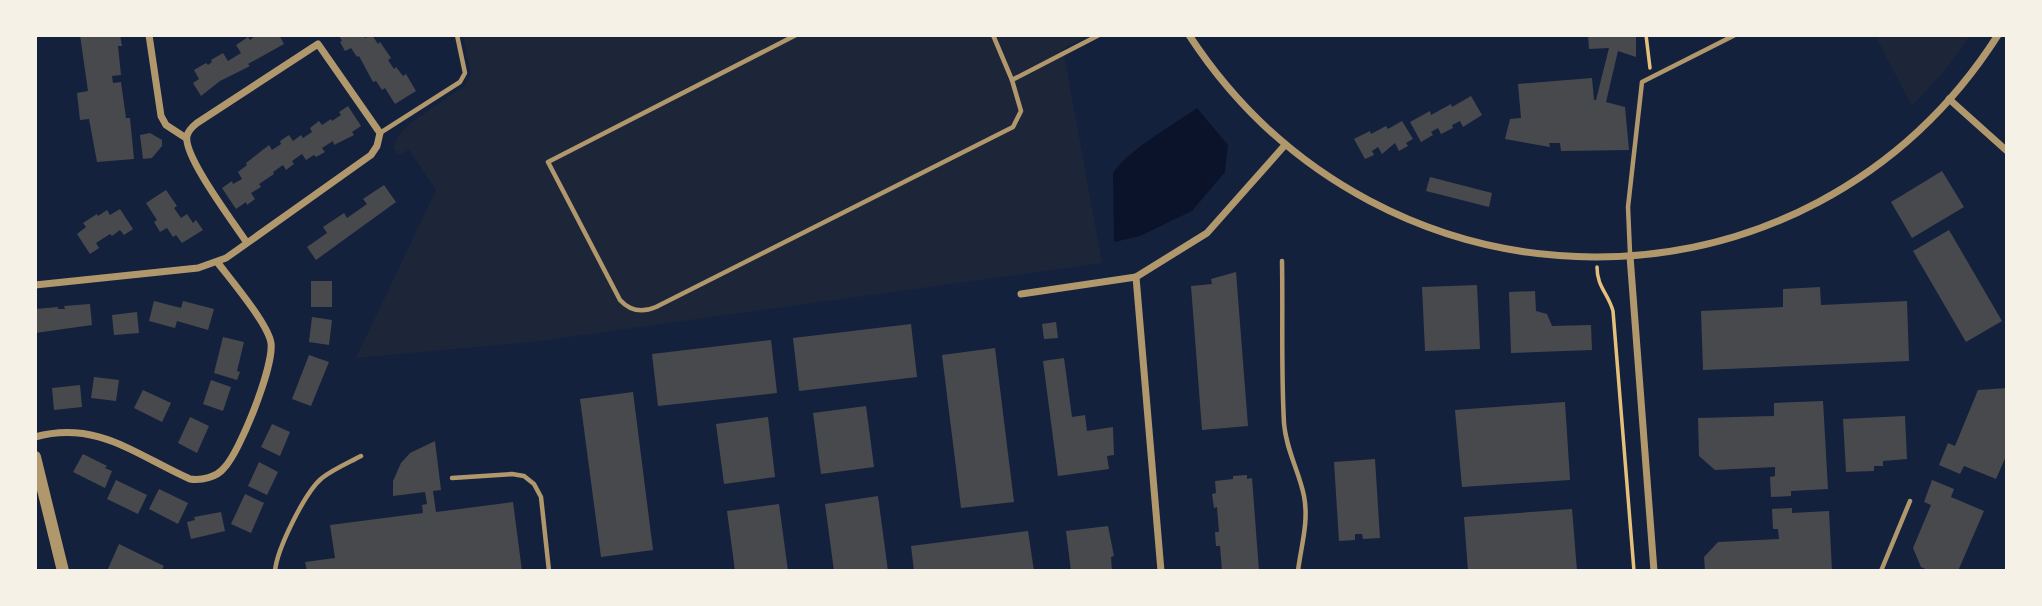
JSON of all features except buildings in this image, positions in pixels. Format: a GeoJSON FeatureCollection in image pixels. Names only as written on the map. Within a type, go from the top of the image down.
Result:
{"type":"FeatureCollection","features":[{"type":"Feature","properties":{"kind":"street"},"geometry":{"type":"LineString","coordinates":[[149,35],[161,116],[166,125],[187,138]]}},
{"type":"Feature","properties":{"kind":"street"},"geometry":{"type":"LineString","coordinates":[[1189,35],[1232,93],[1285,145],[1348,189],[1421,225],[1455,237],[1505,249],[1552,256],[1596,257],[1670,252],[1726,240],[1779,221],[1846,186],[1915,134],[1950,99],[1998,35]]}},
{"type":"Feature","properties":{"kind":"street"},"geometry":{"type":"LineString","coordinates":[[35,285],[198,268],[218,262],[247,243],[371,155],[377,146],[380,133],[318,44],[197,123],[191,128],[187,138],[190,156],[247,243]]}},
{"type":"Feature","properties":{"kind":"street"},"geometry":{"type":"LineString","coordinates":[[1950,99],[2007,151]]}},
{"type":"Feature","properties":{"kind":"street"},"geometry":{"type":"LineString","coordinates":[[1021,294],[1136,277],[1201,239],[1285,145]]}},
{"type":"Feature","properties":{"kind":"street"},"geometry":{"type":"LineString","coordinates":[[1630,256],[1654,571]]}},
{"type":"Feature","properties":{"kind":"street"},"geometry":{"type":"LineString","coordinates":[[35,436],[68,431],[89,433],[110,440],[190,479],[201,479],[223,471],[260,396],[269,368],[271,344],[265,329],[218,262]]}},
{"type":"Feature","properties":{"kind":"street"},"geometry":{"type":"LineString","coordinates":[[1136,277],[1161,571]]}},
{"type":"Feature","properties":{"kind":"street"},"geometry":{"type":"LineString","coordinates":[[35,457],[63,571]]}},
{"type":"Feature","properties":{"kind":"lane"},"geometry":{"type":"LineString","coordinates":[[380,133],[460,82],[465,73],[457,35]]}},
{"type":"Feature","properties":{"kind":"lane"},"geometry":{"type":"LineString","coordinates":[[796,35],[548,162],[620,300],[629,309],[643,311],[656,307],[1013,127],[1020,111],[1013,80],[993,35]]}},
{"type":"Feature","properties":{"kind":"lane"},"geometry":{"type":"LineString","coordinates":[[1013,80],[1099,35]]}},
{"type":"Feature","properties":{"kind":"lane"},"geometry":{"type":"LineString","coordinates":[[1630,256],[1628,207],[1643,82],[1735,35]]}},
{"type":"Feature","properties":{"kind":"lane"},"geometry":{"type":"LineString","coordinates":[[1282,261],[1284,422],[1289,453],[1304,497],[1306,514],[1298,571]]}},
{"type":"Feature","properties":{"kind":"lane"},"geometry":{"type":"LineString","coordinates":[[275,571],[279,555],[311,490],[331,472],[361,456]]}},
{"type":"Feature","properties":{"kind":"lane"},"geometry":{"type":"LineString","coordinates":[[452,478],[518,474],[534,484],[541,497],[549,571]]}},
{"type":"Feature","properties":{"kind":"lane"},"geometry":{"type":"LineString","coordinates":[[1881,571],[1910,501]]}},
{"type":"Feature","properties":{"kind":"path"},"geometry":{"type":"LineString","coordinates":[[1646,35],[1650,78]]}},
{"type":"Feature","properties":{"kind":"path"},"geometry":{"type":"LineString","coordinates":[[1596,257],[1598,284],[1609,299],[1613,311],[1634,571]]}},
{"type":"Feature","properties":{"kind":"shaded area"},"geometry":{"type":"Polygon","coordinates":[[[463,35],[1089,35],[1063,49],[1102,263],[532,342],[356,358],[436,190],[409,150],[398,155],[393,147],[409,124],[466,85],[471,74],[463,35]]]}},
{"type":"Feature","properties":{"kind":"shaded area"},"geometry":{"type":"Polygon","coordinates":[[[1875,35],[1971,35],[1946,69],[1912,106],[1875,35]]]}},
{"type":"Feature","properties":{"kind":"shaded area"},"geometry":{"type":"Polygon","coordinates":[[[1197,108],[1228,145],[1225,172],[1192,211],[1140,236],[1114,242],[1113,173],[1140,147],[1197,108]]]}}]}
